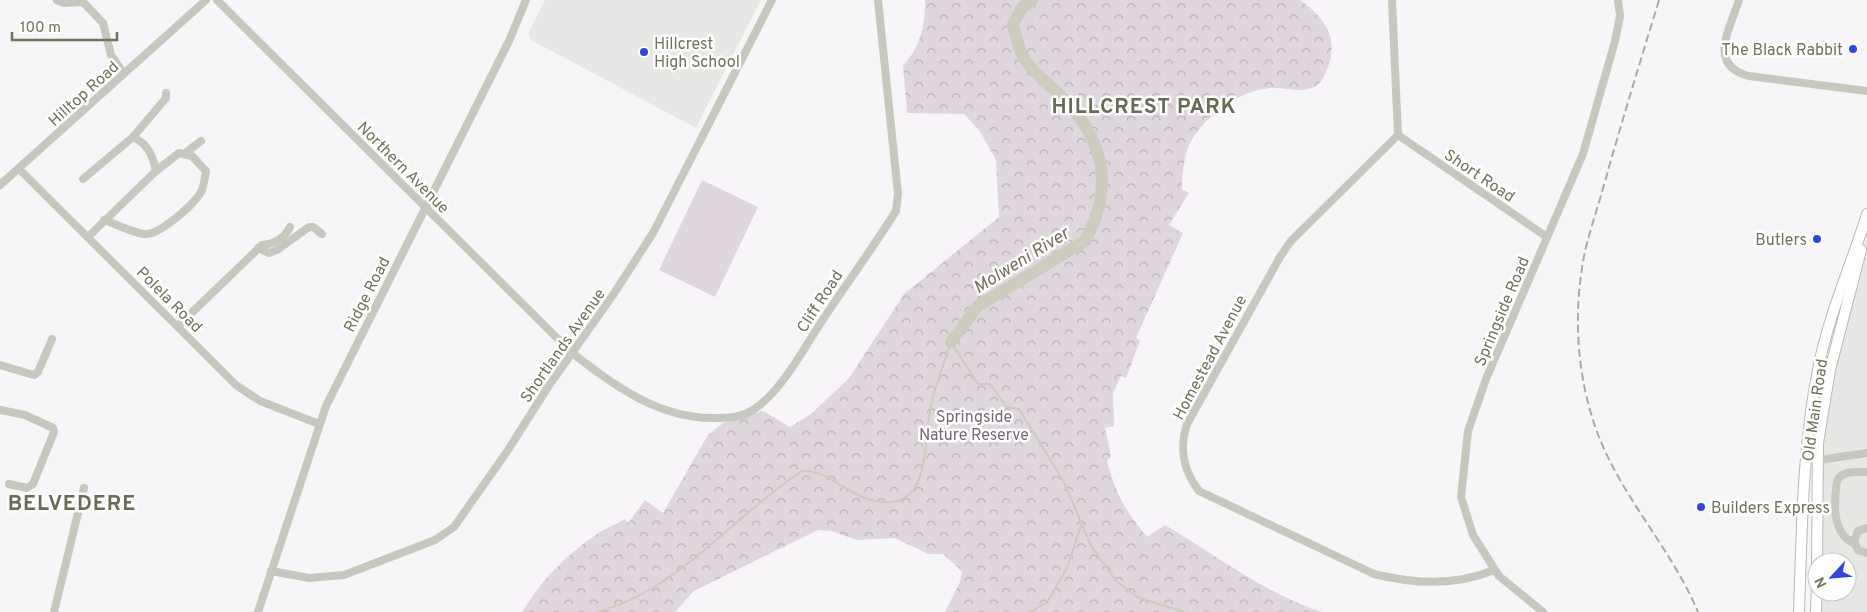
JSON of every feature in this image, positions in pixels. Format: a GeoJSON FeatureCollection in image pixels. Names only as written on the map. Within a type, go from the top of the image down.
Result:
{"type":"FeatureCollection","features":[{"type":"Feature","properties":{"kind":"main road","name":"Old Main Road"},"geometry":{"type":"LineString","coordinates":[[1799,612],[1806,437],[1816,379],[1828,328],[1867,214]]}},
{"type":"Feature","properties":{"kind":"main road","name":"Old Main Road"},"geometry":{"type":"LineString","coordinates":[[1817,552],[1816,461],[1830,370],[1867,233]]}},
{"type":"Feature","properties":{"kind":"street"},"geometry":{"type":"LineString","coordinates":[[57,0],[64,3],[83,2],[103,23],[111,55],[124,74]]}},
{"type":"Feature","properties":{"kind":"street","name":"Hilltop Road"},"geometry":{"type":"LineString","coordinates":[[0,185],[206,0]]}},
{"type":"Feature","properties":{"kind":"street","name":"Northern Avenue"},"geometry":{"type":"LineString","coordinates":[[217,0],[572,352]]}},
{"type":"Feature","properties":{"kind":"street","name":"Ridge Road"},"geometry":{"type":"LineString","coordinates":[[258,612],[319,424],[508,41],[526,0]]}},
{"type":"Feature","properties":{"kind":"street","name":"Shortlands Avenue"},"geometry":{"type":"LineString","coordinates":[[271,571],[308,578],[344,575],[444,535],[463,515],[572,352],[634,264],[661,219],[772,0]]}},
{"type":"Feature","properties":{"kind":"street","name":"Cliff Road"},"geometry":{"type":"LineString","coordinates":[[572,352],[620,389],[661,408],[689,417],[737,417],[752,411],[769,396],[800,355],[891,219],[897,205],[878,0]]}},
{"type":"Feature","properties":{"kind":"street"},"geometry":{"type":"LineString","coordinates":[[1392,0],[1398,135]]}},
{"type":"Feature","properties":{"kind":"street","name":"Springside Road"},"geometry":{"type":"LineString","coordinates":[[1543,612],[1508,585],[1494,570],[1473,535],[1461,497],[1468,431],[1486,379],[1583,154],[1615,41],[1620,16],[1618,0]]}},
{"type":"Feature","properties":{"kind":"street"},"geometry":{"type":"LineString","coordinates":[[1739,0],[1723,52],[1726,62],[1732,70],[1749,76],[1867,90]]}},
{"type":"Feature","properties":{"kind":"street"},"geometry":{"type":"LineString","coordinates":[[83,179],[133,137],[166,98],[166,93]]}},
{"type":"Feature","properties":{"kind":"street","name":"Short Road"},"geometry":{"type":"LineString","coordinates":[[1398,135],[1547,237]]}},
{"type":"Feature","properties":{"kind":"street","name":"Homestead Avenue"},"geometry":{"type":"LineString","coordinates":[[1398,135],[1291,242],[1280,257],[1187,424],[1183,438],[1185,466],[1199,491],[1374,574],[1394,579],[1430,583],[1469,579],[1494,570]]}},
{"type":"Feature","properties":{"kind":"street"},"geometry":{"type":"LineString","coordinates":[[133,137],[149,149],[156,171]]}},
{"type":"Feature","properties":{"kind":"street"},"geometry":{"type":"LineString","coordinates":[[184,154],[201,141]]}},
{"type":"Feature","properties":{"kind":"street"},"geometry":{"type":"LineString","coordinates":[[88,237],[104,220],[156,171],[179,153],[192,156],[206,171],[201,192],[176,218],[153,233],[145,234],[104,220]]}},
{"type":"Feature","properties":{"kind":"street","name":"Polela Road"},"geometry":{"type":"LineString","coordinates":[[19,169],[251,397],[319,424]]}},
{"type":"Feature","properties":{"kind":"street"},"geometry":{"type":"LineString","coordinates":[[178,326],[258,248],[262,245],[278,241],[286,235],[290,227]]}},
{"type":"Feature","properties":{"kind":"street"},"geometry":{"type":"LineString","coordinates":[[258,248],[269,253],[277,250],[309,227],[313,227],[322,234]]}},
{"type":"Feature","properties":{"kind":"street"},"geometry":{"type":"LineString","coordinates":[[0,365],[34,375],[38,372],[52,340]]}},
{"type":"Feature","properties":{"kind":"street"},"geometry":{"type":"LineString","coordinates":[[0,410],[25,415],[53,428],[54,432],[34,484],[27,488],[9,484]]}},
{"type":"Feature","properties":{"kind":"street"},"geometry":{"type":"LineString","coordinates":[[1805,462],[1867,453]]}},
{"type":"Feature","properties":{"kind":"street"},"geometry":{"type":"LineString","coordinates":[[1867,472],[1847,472],[1840,476],[1837,481],[1836,520],[1846,538],[1855,544],[1858,550],[1867,553]]}},
{"type":"Feature","properties":{"kind":"street"},"geometry":{"type":"LineString","coordinates":[[54,612],[84,488]]}},
{"type":"Feature","properties":{"kind":"street"},"geometry":{"type":"LineString","coordinates":[[1855,544],[1856,534],[1867,528]]}},
{"type":"Feature","properties":{"kind":"shaded area","name":"Hillcrest High School"},"geometry":{"type":"Polygon","coordinates":[[[545,0],[761,0],[696,128],[531,40],[528,34],[545,0]]]}},
{"type":"Feature","properties":{"kind":"shaded area"},"geometry":{"type":"Polygon","coordinates":[[[1867,233],[1867,612],[1816,612],[1816,602],[1857,602],[1857,552],[1817,552],[1817,496],[1830,370],[1867,233]]]}},
{"type":"Feature","properties":{"kind":"green space","name":"Springside Nature Reserve"},"geometry":{"type":"Polygon","coordinates":[[[925,0],[1300,0],[1316,13],[1322,21],[1327,29],[1332,46],[1331,56],[1324,77],[1316,86],[1306,90],[1271,88],[1248,93],[1225,105],[1215,113],[1191,141],[1185,158],[1182,184],[1182,189],[1189,193],[1169,225],[1183,233],[1136,338],[1140,341],[1126,378],[1121,376],[1113,393],[1114,426],[1105,428],[1111,456],[1107,461],[1114,484],[1127,510],[1147,537],[1165,525],[1241,573],[1281,595],[1323,612],[945,612],[960,582],[962,571],[943,554],[928,554],[895,538],[857,540],[831,531],[818,530],[694,591],[675,612],[522,612],[545,580],[563,561],[601,531],[625,519],[628,523],[645,500],[663,513],[708,435],[723,423],[763,411],[790,427],[811,414],[849,378],[904,294],[999,217],[996,160],[981,133],[964,114],[907,113],[903,65],[914,51],[921,35],[925,0]]]}},
{"type":"Feature","properties":{"kind":"green space"},"geometry":{"type":"Polygon","coordinates":[[[702,180],[758,207],[715,297],[659,270],[702,180]]]}},
{"type":"Feature","properties":{"kind":"waterway","name":"Molweni River"},"geometry":{"type":"LineString","coordinates":[[951,342],[978,306],[1085,241],[1100,202],[1101,166],[1096,148],[1088,131],[1063,98],[1028,64],[1019,47],[1013,24],[1022,8],[1032,0]]}},
{"type":"Feature","properties":{"kind":"waterway"},"geometry":{"type":"LineString","coordinates":[[951,342],[978,384],[990,384],[1007,407],[1019,409],[1064,482],[1091,546],[1117,582],[1139,598],[1184,612]]}},
{"type":"Feature","properties":{"kind":"waterway"},"geometry":{"type":"LineString","coordinates":[[598,612],[627,601],[655,587],[705,550],[777,489],[802,471],[821,474],[853,493],[871,500],[890,502],[905,498],[914,489],[920,475],[924,460],[932,402],[951,342]]}},
{"type":"Feature","properties":{"kind":"waterway"},"geometry":{"type":"LineString","coordinates":[[1031,612],[1048,601],[1067,568],[1081,526]]}},
{"type":"Feature","properties":{"kind":"railway"},"geometry":{"type":"LineString","coordinates":[[1659,0],[1586,247],[1579,295],[1579,344],[1585,391],[1591,414],[1609,460],[1634,504],[1675,567],[1698,612]]}},
{"type":"Feature","properties":{"kind":"place","name":"The Black Rabbit"},"geometry":{"type":"Point","coordinates":[1853,49]}},
{"type":"Feature","properties":{"kind":"place","name":"Hillcrest High School"},"geometry":{"type":"Point","coordinates":[644,52]}},
{"type":"Feature","properties":{"kind":"place","name":"Butlers"},"geometry":{"type":"Point","coordinates":[1817,239]}},
{"type":"Feature","properties":{"kind":"place","name":"Builders Express"},"geometry":{"type":"Point","coordinates":[1701,507]}},
{"type":"Feature","properties":{"kind":"district","name":"HILLCREST PARK"},"geometry":{"type":"Point","coordinates":[1144,106]}},
{"type":"Feature","properties":{"kind":"district","name":"BELVEDERE"},"geometry":{"type":"Point","coordinates":[72,503]}}]}
